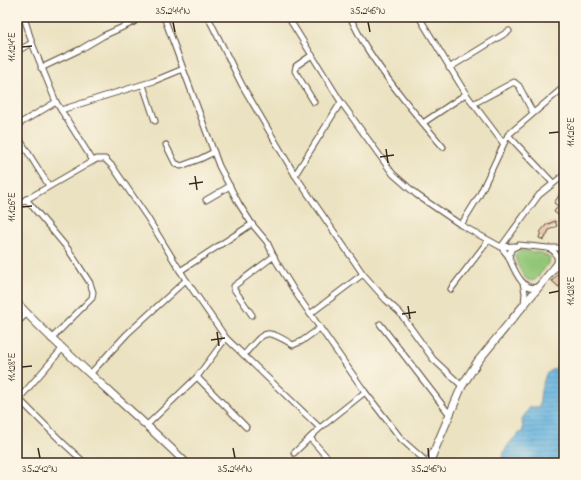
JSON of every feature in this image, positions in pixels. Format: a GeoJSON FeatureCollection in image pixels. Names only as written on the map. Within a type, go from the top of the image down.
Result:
{"type":"FeatureCollection","features":[{"type":"Feature","properties":{"kind":"street"},"geometry":{"type":"LineString","coordinates":[[24,17],[32,43],[56,102],[93,161]]}},
{"type":"Feature","properties":{"kind":"street"},"geometry":{"type":"LineString","coordinates":[[164,17],[219,166],[252,224],[268,242],[286,278],[365,392],[402,440],[429,463],[462,386],[478,361],[564,256]]}},
{"type":"Feature","properties":{"kind":"street"},"geometry":{"type":"LineString","coordinates":[[208,17],[242,85],[295,175],[363,274],[386,300],[400,313],[433,359],[462,386]]}},
{"type":"Feature","properties":{"kind":"street"},"geometry":{"type":"LineString","coordinates":[[288,17],[341,102],[393,174],[417,195],[461,225],[500,247],[509,258],[522,282],[525,294],[524,304]]}},
{"type":"Feature","properties":{"kind":"street"},"geometry":{"type":"LineString","coordinates":[[350,17],[378,66],[443,147]]}},
{"type":"Feature","properties":{"kind":"street"},"geometry":{"type":"LineString","coordinates":[[418,17],[466,94],[503,143]]}},
{"type":"Feature","properties":{"kind":"street"},"geometry":{"type":"LineString","coordinates":[[42,68],[134,22]]}},
{"type":"Feature","properties":{"kind":"street"},"geometry":{"type":"LineString","coordinates":[[449,68],[509,31]]}},
{"type":"Feature","properties":{"kind":"street"},"geometry":{"type":"LineString","coordinates":[[17,51],[32,43]]}},
{"type":"Feature","properties":{"kind":"street"},"geometry":{"type":"LineString","coordinates":[[312,55],[296,66],[295,71],[314,102]]}},
{"type":"Feature","properties":{"kind":"street"},"geometry":{"type":"LineString","coordinates":[[61,110],[162,79],[183,69]]}},
{"type":"Feature","properties":{"kind":"street"},"geometry":{"type":"LineString","coordinates":[[473,104],[514,82],[519,86],[533,113]]}},
{"type":"Feature","properties":{"kind":"street"},"geometry":{"type":"LineString","coordinates":[[143,85],[155,120]]}},
{"type":"Feature","properties":{"kind":"street"},"geometry":{"type":"LineString","coordinates":[[461,225],[479,196],[508,135],[564,87]]}},
{"type":"Feature","properties":{"kind":"street"},"geometry":{"type":"LineString","coordinates":[[423,123],[466,94]]}},
{"type":"Feature","properties":{"kind":"street"},"geometry":{"type":"LineString","coordinates":[[17,125],[56,102]]}},
{"type":"Feature","properties":{"kind":"street"},"geometry":{"type":"LineString","coordinates":[[295,175],[341,102]]}},
{"type":"Feature","properties":{"kind":"street"},"geometry":{"type":"LineString","coordinates":[[17,135],[49,186]]}},
{"type":"Feature","properties":{"kind":"street"},"geometry":{"type":"LineString","coordinates":[[508,135],[553,183]]}},
{"type":"Feature","properties":{"kind":"street"},"geometry":{"type":"LineString","coordinates":[[166,145],[175,163],[181,166],[214,152]]}},
{"type":"Feature","properties":{"kind":"street"},"geometry":{"type":"LineString","coordinates":[[17,205],[93,161],[105,159],[113,167],[147,217],[180,271],[226,338],[320,428]]}},
{"type":"Feature","properties":{"kind":"street"},"geometry":{"type":"LineString","coordinates":[[500,247],[539,195],[564,175]]}},
{"type":"Feature","properties":{"kind":"street"},"geometry":{"type":"LineString","coordinates":[[206,200],[230,186]]}},
{"type":"Feature","properties":{"kind":"street"},"geometry":{"type":"LineString","coordinates":[[26,199],[68,249],[90,283],[93,292],[92,298],[51,339]]}},
{"type":"Feature","properties":{"kind":"street"},"geometry":{"type":"LineString","coordinates":[[180,271],[252,224]]}},
{"type":"Feature","properties":{"kind":"street"},"geometry":{"type":"LineString","coordinates":[[451,289],[488,241]]}},
{"type":"Feature","properties":{"kind":"street"},"geometry":{"type":"LineString","coordinates":[[500,247],[516,246],[564,248]]}},
{"type":"Feature","properties":{"kind":"street"},"geometry":{"type":"LineString","coordinates":[[509,258],[509,251],[516,246]]}},
{"type":"Feature","properties":{"kind":"street"},"geometry":{"type":"LineString","coordinates":[[548,248],[557,256],[557,264]]}},
{"type":"Feature","properties":{"kind":"street"},"geometry":{"type":"LineString","coordinates":[[252,315],[234,289],[234,286],[274,256]]}},
{"type":"Feature","properties":{"kind":"street"},"geometry":{"type":"LineString","coordinates":[[310,314],[363,274]]}},
{"type":"Feature","properties":{"kind":"street"},"geometry":{"type":"LineString","coordinates":[[90,374],[127,334],[186,280]]}},
{"type":"Feature","properties":{"kind":"street"},"geometry":{"type":"LineString","coordinates":[[522,282],[528,287],[532,288],[539,286]]}},
{"type":"Feature","properties":{"kind":"street"},"geometry":{"type":"LineString","coordinates":[[17,304],[51,339],[186,463]]}},
{"type":"Feature","properties":{"kind":"street"},"geometry":{"type":"LineString","coordinates":[[17,323],[26,314]]}},
{"type":"Feature","properties":{"kind":"street"},"geometry":{"type":"LineString","coordinates":[[380,324],[450,415]]}},
{"type":"Feature","properties":{"kind":"street"},"geometry":{"type":"LineString","coordinates":[[244,355],[264,334],[271,333],[277,335],[293,345],[302,341],[320,328]]}},
{"type":"Feature","properties":{"kind":"street"},"geometry":{"type":"LineString","coordinates":[[146,426],[197,377],[226,338]]}},
{"type":"Feature","properties":{"kind":"street"},"geometry":{"type":"LineString","coordinates":[[62,349],[18,400],[85,463]]}},
{"type":"Feature","properties":{"kind":"street"},"geometry":{"type":"LineString","coordinates":[[197,377],[246,427]]}},
{"type":"Feature","properties":{"kind":"street"},"geometry":{"type":"LineString","coordinates":[[294,453],[320,428],[365,392]]}},
{"type":"Feature","properties":{"kind":"street"},"geometry":{"type":"LineString","coordinates":[[310,438],[332,463]]}},
{"type":"Feature","properties":{"kind":"green space"},"geometry":{"type":"Polygon","coordinates":[[[519,250],[541,253],[550,258],[549,263],[535,280],[532,281],[526,279],[521,272],[515,256],[519,250]]]}},
{"type":"Feature","properties":{"kind":"water"},"geometry":{"type":"Polygon","coordinates":[[[564,339],[564,463],[500,463],[508,445],[523,431],[522,419],[530,407],[539,407],[541,390],[546,374],[557,367],[560,360],[558,352],[564,339]]]}},
{"type":"Feature","properties":{"kind":"building"},"geometry":{"type":"Polygon","coordinates":[[[564,188],[564,219],[554,212],[558,206],[554,203],[564,188]]]}},
{"type":"Feature","properties":{"kind":"building"},"geometry":{"type":"Polygon","coordinates":[[[555,221],[557,226],[549,230],[544,240],[539,238],[541,231],[546,225],[555,221]]]}},
{"type":"Feature","properties":{"kind":"building"},"geometry":{"type":"Polygon","coordinates":[[[564,267],[564,281],[559,287],[552,281],[564,267]]]}}]}
